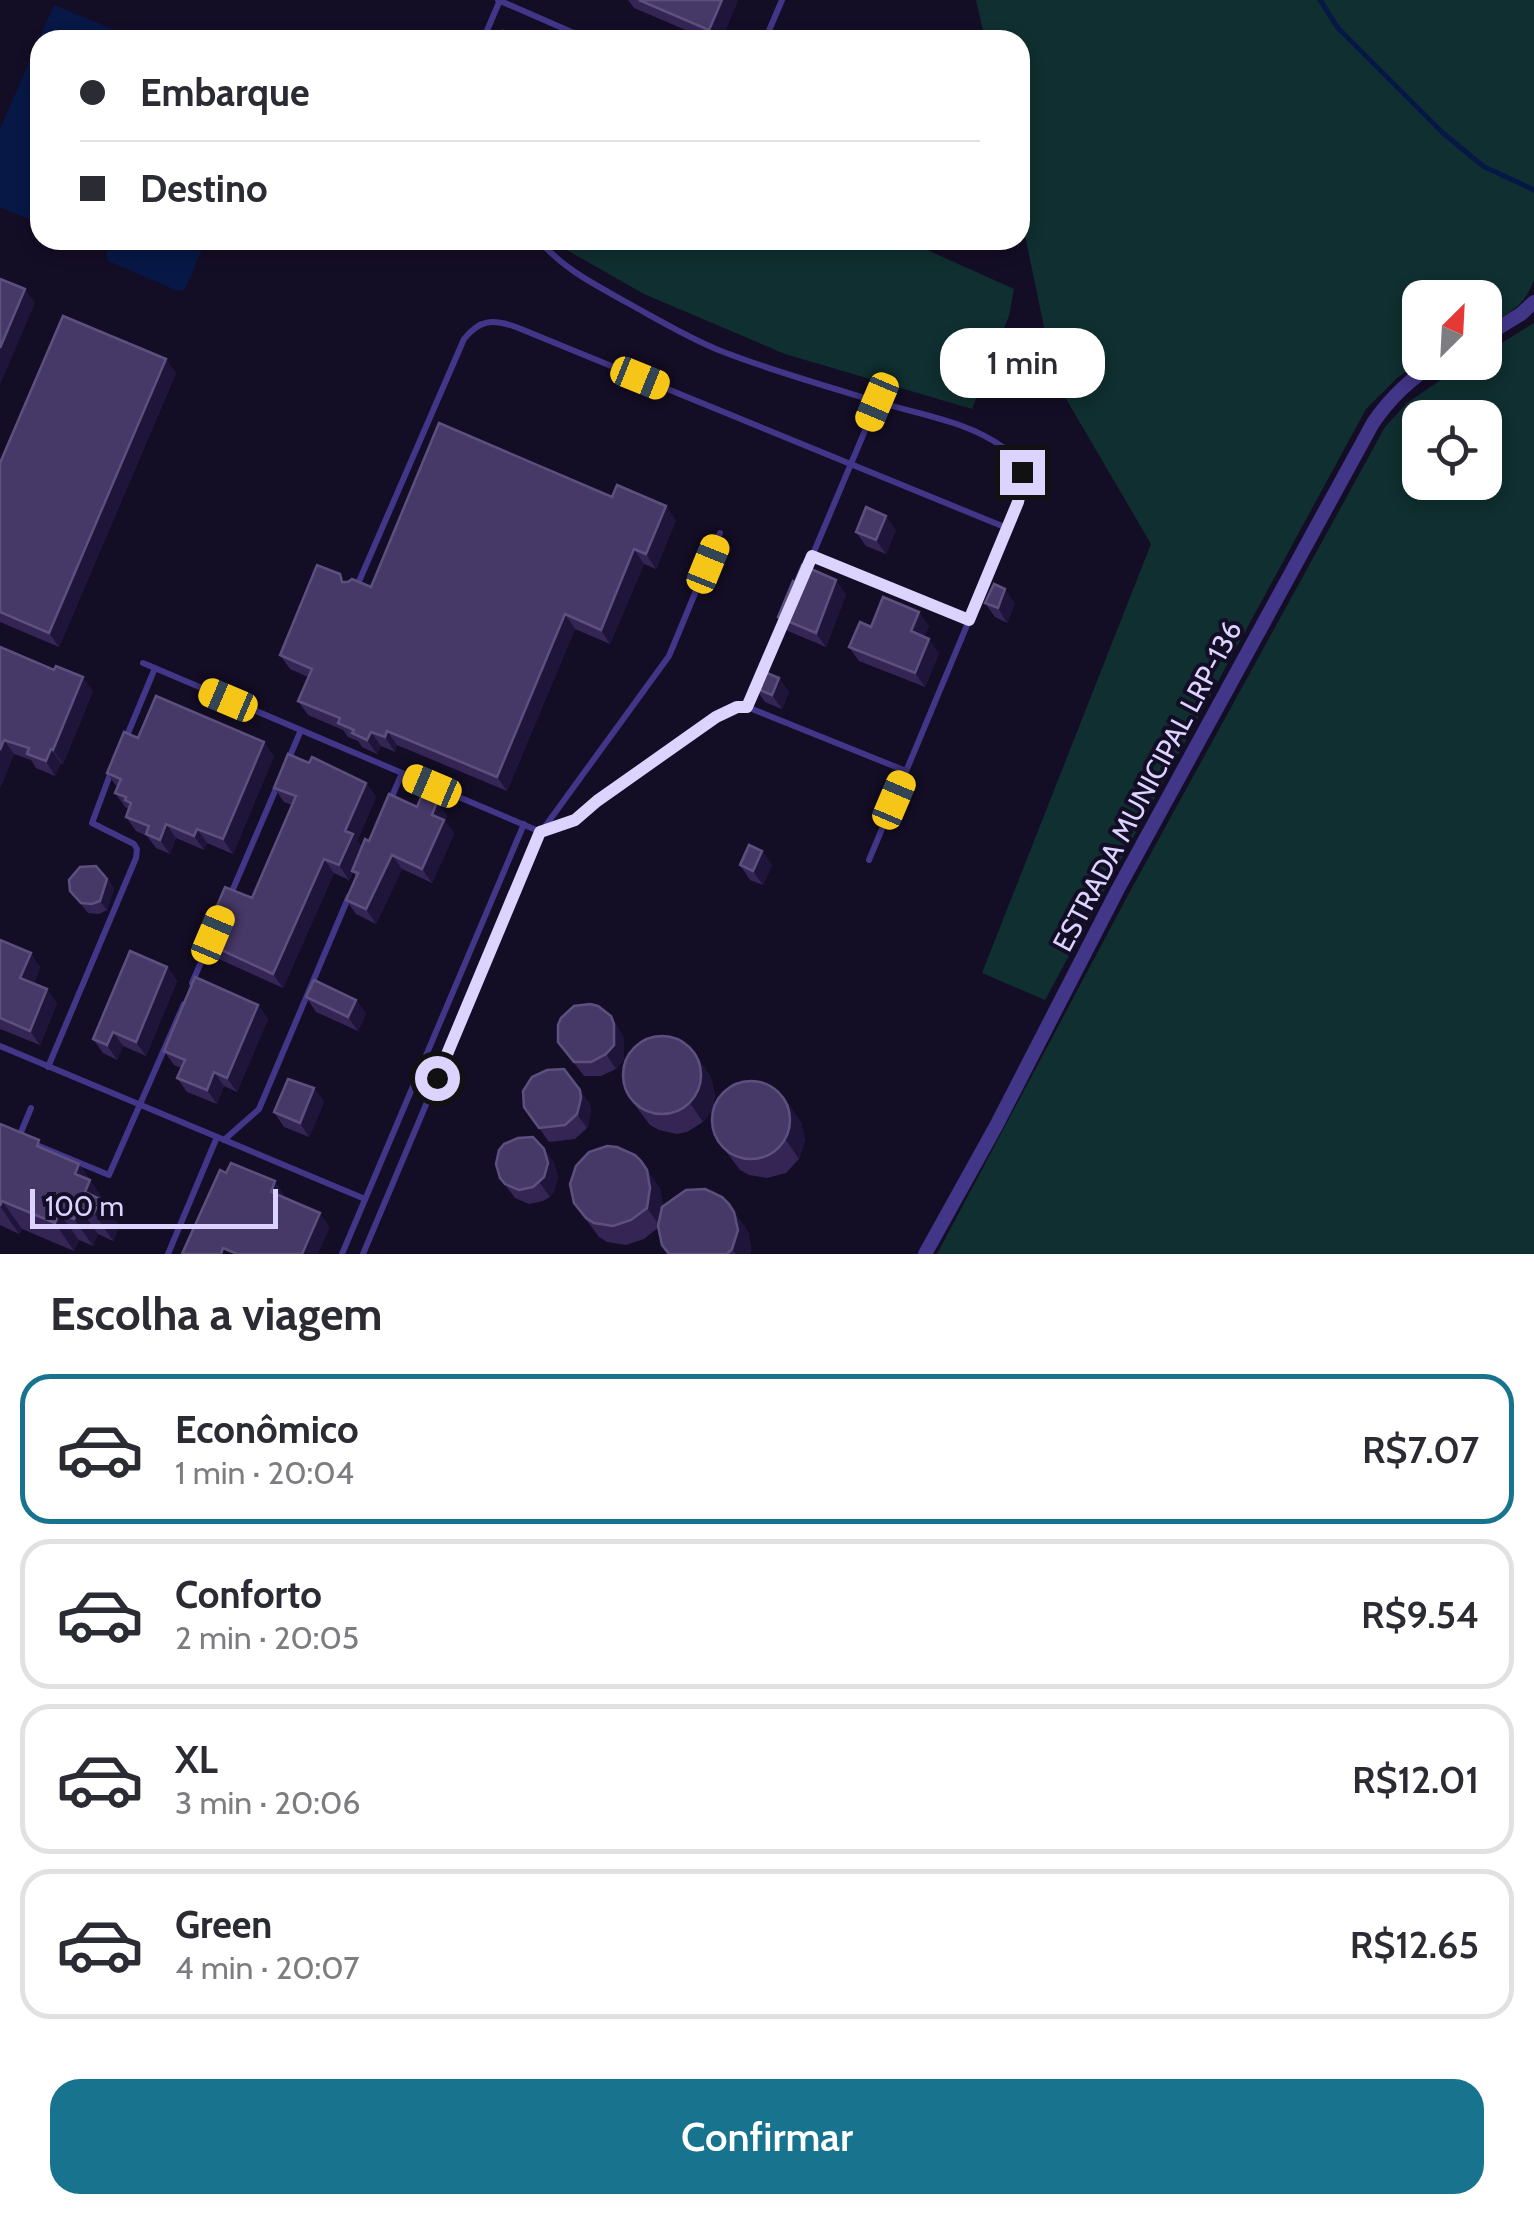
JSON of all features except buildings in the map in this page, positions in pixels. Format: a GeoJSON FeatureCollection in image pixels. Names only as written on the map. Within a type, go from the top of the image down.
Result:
{"type":"FeatureCollection","features":[{"type":"Feature","properties":{"kind":"street"},"geometry":{"type":"LineString","coordinates":[[1502,326],[1534,302]]}},
{"type":"Feature","properties":{"kind":"street","name":"ESTRADA MUNICIPAL LRP-136"},"geometry":{"type":"LineString","coordinates":[[925,1254],[1118,889],[1373,423],[1412,380]]}},
{"type":"Feature","properties":{"kind":"lane"},"geometry":{"type":"LineString","coordinates":[[487,30],[500,0],[568,30]]}},
{"type":"Feature","properties":{"kind":"lane"},"geometry":{"type":"LineString","coordinates":[[770,30],[782,0]]}},
{"type":"Feature","properties":{"kind":"lane"},"geometry":{"type":"LineString","coordinates":[[547,250],[574,273],[708,346],[971,431],[1016,460],[1022,484],[1007,528],[869,860]]}},
{"type":"Feature","properties":{"kind":"lane"},"geometry":{"type":"LineString","coordinates":[[356,590],[464,339],[482,323],[516,327],[1007,528]]}},
{"type":"Feature","properties":{"kind":"lane"},"geometry":{"type":"LineString","coordinates":[[805,574],[877,402]]}},
{"type":"Feature","properties":{"kind":"lane"},"geometry":{"type":"LineString","coordinates":[[363,1254],[540,832],[668,656],[720,532]]}},
{"type":"Feature","properties":{"kind":"lane"},"geometry":{"type":"LineString","coordinates":[[812,556],[969,620]]}},
{"type":"Feature","properties":{"kind":"lane"},"geometry":{"type":"LineString","coordinates":[[747,707],[790,608]]}},
{"type":"Feature","properties":{"kind":"lane"},"geometry":{"type":"LineString","coordinates":[[144,664],[540,832],[575,820],[716,717],[737,707],[747,707],[906,771]]}},
{"type":"Feature","properties":{"kind":"lane"},"geometry":{"type":"LineString","coordinates":[[120,753],[155,668]]}},
{"type":"Feature","properties":{"kind":"lane"},"geometry":{"type":"LineString","coordinates":[[286,766],[301,730]]}},
{"type":"Feature","properties":{"kind":"lane"},"geometry":{"type":"LineString","coordinates":[[48,1066],[136,858],[134,844],[92,823],[112,770]]}},
{"type":"Feature","properties":{"kind":"lane"},"geometry":{"type":"LineString","coordinates":[[387,808],[402,773]]}},
{"type":"Feature","properties":{"kind":"lane"},"geometry":{"type":"LineString","coordinates":[[224,909],[278,784]]}},
{"type":"Feature","properties":{"kind":"lane"},"geometry":{"type":"LineString","coordinates":[[342,1254],[524,824]]}},
{"type":"Feature","properties":{"kind":"lane"},"geometry":{"type":"LineString","coordinates":[[168,1254],[220,1139],[259,1109],[356,879]]}},
{"type":"Feature","properties":{"kind":"lane"},"geometry":{"type":"LineString","coordinates":[[31,1108],[15,1138],[109,1175],[209,944]]}},
{"type":"Feature","properties":{"kind":"lane"},"geometry":{"type":"LineString","coordinates":[[0,1046],[365,1200]]}},
{"type":"Feature","properties":{"kind":"green space"},"geometry":{"type":"Polygon","coordinates":[[[976,0],[1534,0],[1534,280],[1530,289],[1502,317],[1502,280],[1402,280],[1402,375],[1366,409],[1045,1000],[982,973],[1151,544],[1055,380],[1028,250],[1030,30],[983,30],[976,0]]]}},
{"type":"Feature","properties":{"kind":"green space"},"geometry":{"type":"Polygon","coordinates":[[[567,250],[927,250],[1014,289],[1009,316],[972,409],[785,354],[644,294],[567,250]]]}},
{"type":"Feature","properties":{"kind":"green space"},"geometry":{"type":"Polygon","coordinates":[[[1534,323],[1534,1254],[937,1254],[1128,895],[1385,427],[1402,408],[1402,500],[1502,500],[1502,400],[1411,400],[1441,380],[1502,380],[1502,343],[1534,323]]]}},
{"type":"Feature","properties":{"kind":"water"},"geometry":{"type":"Polygon","coordinates":[[[54,5],[115,30],[43,30],[54,5]]]}},
{"type":"Feature","properties":{"kind":"water"},"geometry":{"type":"Polygon","coordinates":[[[30,60],[30,220],[0,207],[0,129],[30,60]]]}},
{"type":"Feature","properties":{"kind":"water"},"geometry":{"type":"Polygon","coordinates":[[[108,250],[202,250],[185,289],[178,291],[108,261],[108,250]]]}},
{"type":"Feature","properties":{"kind":"waterway"},"geometry":{"type":"LineString","coordinates":[[1320,0],[1338,28],[1443,133],[1483,166],[1534,190]]}},
{"type":"Feature","properties":{"kind":"route"},"geometry":{"type":"LineString","coordinates":[[437,1078],[540,832],[575,820],[716,717],[737,707],[747,707],[812,556],[969,620],[1018,502],[1022,472]]}}]}
